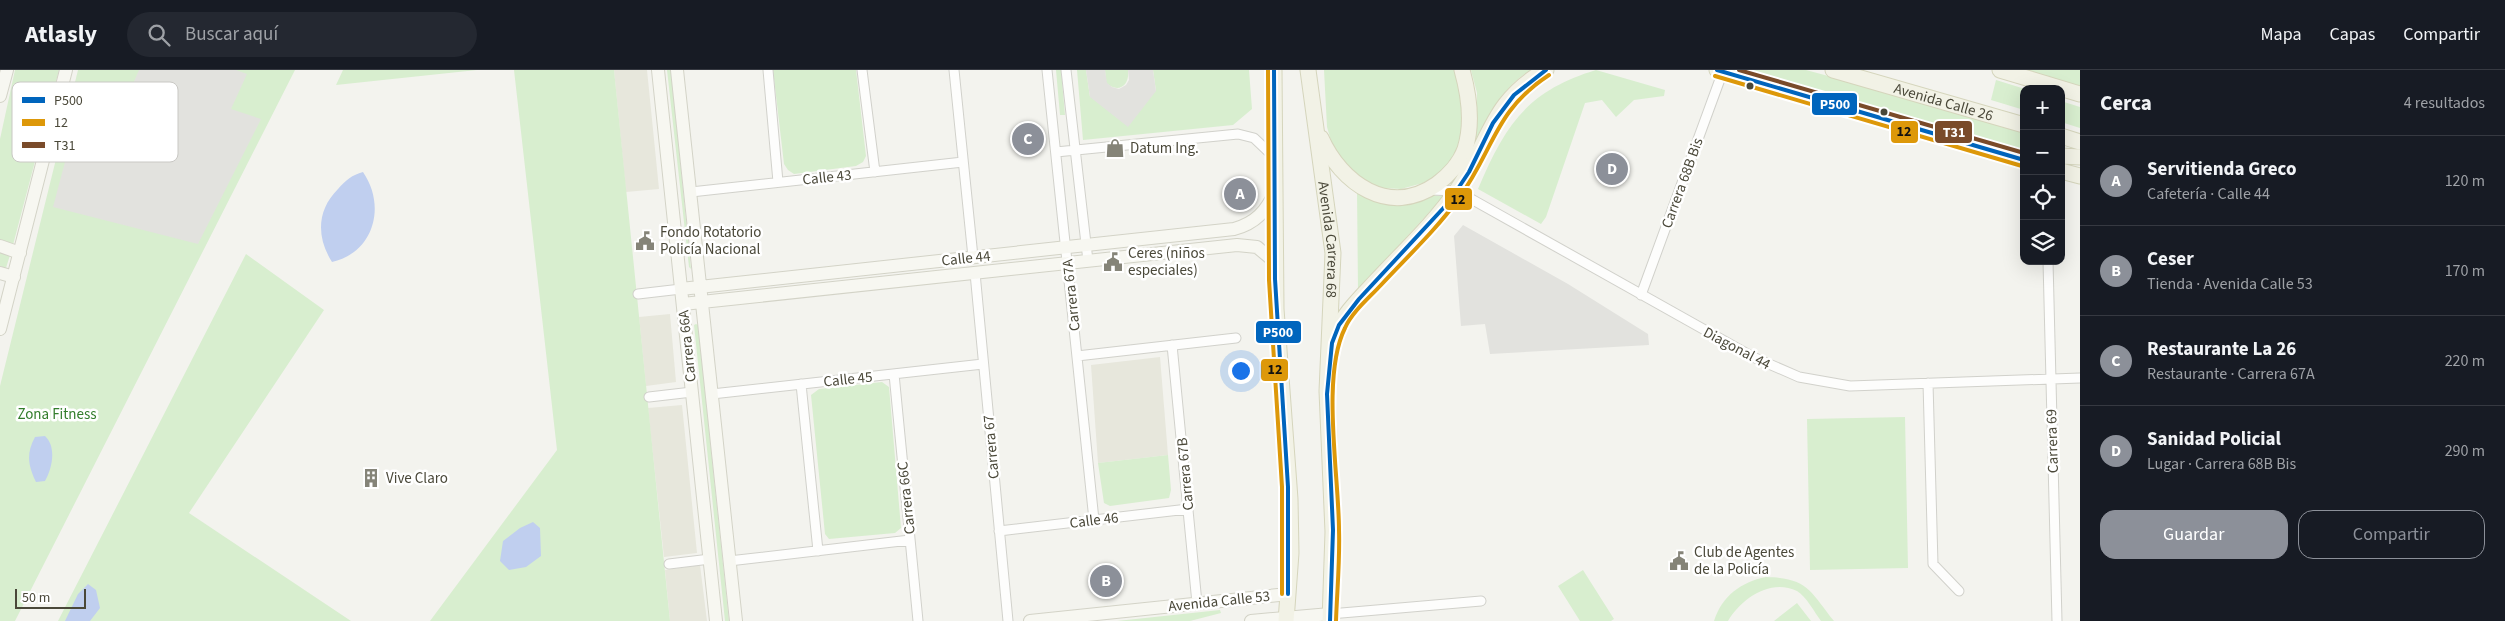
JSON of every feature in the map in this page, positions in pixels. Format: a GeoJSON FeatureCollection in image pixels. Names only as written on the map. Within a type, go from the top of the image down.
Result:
{"type":"FeatureCollection","features":[{"type":"Feature","properties":{"kind":"main road"},"geometry":{"type":"LineString","coordinates":[[1313,113],[1333,162],[1358,186],[1373,193],[1390,197],[1404,197],[1428,190],[1454,168],[1464,151],[1469,118],[1467,91],[1462,70]]}},
{"type":"Feature","properties":{"kind":"main road"},"geometry":{"type":"LineString","coordinates":[[1330,344],[1349,311],[1457,190],[1500,110],[1522,85],[1546,70]]}},
{"type":"Feature","properties":{"kind":"main road","name":"Avenida Calle 26"},"geometry":{"type":"LineString","coordinates":[[1833,70],[2020,124]]}},
{"type":"Feature","properties":{"kind":"main road"},"geometry":{"type":"LineString","coordinates":[[2000,70],[2080,94]]}},
{"type":"Feature","properties":{"kind":"main road"},"geometry":{"type":"LineString","coordinates":[[1720,71],[2020,159]]}},
{"type":"Feature","properties":{"kind":"main road"},"geometry":{"type":"LineString","coordinates":[[1274,73],[1276,309],[1290,499],[1291,553],[1286,619]]}},
{"type":"Feature","properties":{"kind":"main road","name":"Avenida Carrera 68"},"geometry":{"type":"LineString","coordinates":[[1308,75],[1333,253],[1327,392],[1333,532],[1330,617]]}},
{"type":"Feature","properties":{"kind":"main road"},"geometry":{"type":"LineString","coordinates":[[2065,137],[2080,142]]}},
{"type":"Feature","properties":{"kind":"main road"},"geometry":{"type":"LineString","coordinates":[[1999,153],[2020,154]]}},
{"type":"Feature","properties":{"kind":"main road"},"geometry":{"type":"LineString","coordinates":[[2065,156],[2080,157]]}},
{"type":"Feature","properties":{"kind":"main road"},"geometry":{"type":"LineString","coordinates":[[2065,172],[2080,176]]}},
{"type":"Feature","properties":{"kind":"street"},"geometry":{"type":"LineString","coordinates":[[0,96],[7,70]]}},
{"type":"Feature","properties":{"kind":"street","name":"Carrera 66A"},"geometry":{"type":"LineString","coordinates":[[658,70],[716,621]]}},
{"type":"Feature","properties":{"kind":"street","name":"Carrera 66A"},"geometry":{"type":"LineString","coordinates":[[677,70],[736,621]]}},
{"type":"Feature","properties":{"kind":"street"},"geometry":{"type":"LineString","coordinates":[[768,70],[778,182]]}},
{"type":"Feature","properties":{"kind":"street"},"geometry":{"type":"LineString","coordinates":[[862,70],[875,172]]}},
{"type":"Feature","properties":{"kind":"street"},"geometry":{"type":"LineString","coordinates":[[954,70],[973,257]]}},
{"type":"Feature","properties":{"kind":"street","name":"Carrera 67A"},"geometry":{"type":"LineString","coordinates":[[1047,70],[1067,247],[1094,520]]}},
{"type":"Feature","properties":{"kind":"street","name":"Carrera 67A"},"geometry":{"type":"LineString","coordinates":[[1066,70],[1088,261]]}},
{"type":"Feature","properties":{"kind":"street","name":"Carrera 68B Bis"},"geometry":{"type":"LineString","coordinates":[[1641,295],[1720,71]]}},
{"type":"Feature","properties":{"kind":"street"},"geometry":{"type":"LineString","coordinates":[[1056,152],[1238,134],[1254,138],[1275,159]]}},
{"type":"Feature","properties":{"kind":"street"},"geometry":{"type":"LineString","coordinates":[[0,329],[43,162]]}},
{"type":"Feature","properties":{"kind":"street","name":"Calle 43"},"geometry":{"type":"LineString","coordinates":[[691,192],[963,162]]}},
{"type":"Feature","properties":{"kind":"street","name":"Calle 44"},"geometry":{"type":"LineString","coordinates":[[638,294],[1244,226],[1261,215],[1276,189]]}},
{"type":"Feature","properties":{"kind":"street","name":"Diagonal 44"},"geometry":{"type":"LineString","coordinates":[[1428,190],[1457,190],[1753,357],[1799,377],[1850,386],[2080,378]]}},
{"type":"Feature","properties":{"kind":"street","name":"Calle 44"},"geometry":{"type":"LineString","coordinates":[[682,304],[1250,245],[1257,247],[1275,262]]}},
{"type":"Feature","properties":{"kind":"street"},"geometry":{"type":"LineString","coordinates":[[0,246],[20,253]]}},
{"type":"Feature","properties":{"kind":"street","name":"Carrera 69"},"geometry":{"type":"LineString","coordinates":[[2048,265],[2057,621]]}},
{"type":"Feature","properties":{"kind":"street"},"geometry":{"type":"LineString","coordinates":[[0,273],[14,277]]}},
{"type":"Feature","properties":{"kind":"street","name":"Carrera 67"},"geometry":{"type":"LineString","coordinates":[[975,273],[1008,621]]}},
{"type":"Feature","properties":{"kind":"street"},"geometry":{"type":"LineString","coordinates":[[1077,356],[1236,338]]}},
{"type":"Feature","properties":{"kind":"street","name":"Carrera 67B"},"geometry":{"type":"LineString","coordinates":[[1172,345],[1197,603]]}},
{"type":"Feature","properties":{"kind":"street","name":"Calle 45"},"geometry":{"type":"LineString","coordinates":[[712,394],[983,364]]}},
{"type":"Feature","properties":{"kind":"street","name":"Carrera 66C"},"geometry":{"type":"LineString","coordinates":[[894,374],[918,621]]}},
{"type":"Feature","properties":{"kind":"street"},"geometry":{"type":"LineString","coordinates":[[1928,383],[1933,564],[1959,591]]}},
{"type":"Feature","properties":{"kind":"street"},"geometry":{"type":"LineString","coordinates":[[801,384],[818,551]]}},
{"type":"Feature","properties":{"kind":"street"},"geometry":{"type":"LineString","coordinates":[[649,397],[692,392]]}},
{"type":"Feature","properties":{"kind":"street","name":"Calle 46"},"geometry":{"type":"LineString","coordinates":[[999,531],[1188,509]]}},
{"type":"Feature","properties":{"kind":"street"},"geometry":{"type":"LineString","coordinates":[[730,561],[910,540]]}},
{"type":"Feature","properties":{"kind":"street"},"geometry":{"type":"LineString","coordinates":[[668,564],[710,559]]}},
{"type":"Feature","properties":{"kind":"street","name":"Avenida Calle 53"},"geometry":{"type":"LineString","coordinates":[[1030,621],[1288,594]]}},
{"type":"Feature","properties":{"kind":"street"},"geometry":{"type":"LineString","coordinates":[[1330,617],[1481,601]]}},
{"type":"Feature","properties":{"kind":"street","name":"Avenida Calle 53"},"geometry":{"type":"LineString","coordinates":[[1251,621],[1330,617]]}},
{"type":"Feature","properties":{"kind":"shaded area"},"geometry":{"type":"Polygon","coordinates":[[[139,70],[236,70],[247,74],[231,109],[261,119],[198,244],[53,207],[65,162],[178,162],[178,82],[134,82],[139,70]]]}},
{"type":"Feature","properties":{"kind":"shaded area"},"geometry":{"type":"Polygon","coordinates":[[[614,70],[647,70],[659,189],[626,192],[614,70]]]}},
{"type":"Feature","properties":{"kind":"shaded area"},"geometry":{"type":"Polygon","coordinates":[[[1086,70],[1105,70],[1107,83],[1119,89],[1126,85],[1129,80],[1128,70],[1153,70],[1156,91],[1128,127],[1090,97],[1086,70]]]}},
{"type":"Feature","properties":{"kind":"shaded area"},"geometry":{"type":"Polygon","coordinates":[[[1463,225],[1568,284],[1648,334],[1649,345],[1490,354],[1485,324],[1461,326],[1454,236],[1463,225]]]}},
{"type":"Feature","properties":{"kind":"shaded area"},"geometry":{"type":"Polygon","coordinates":[[[670,314],[676,382],[646,386],[639,317],[670,314]]]}},
{"type":"Feature","properties":{"kind":"shaded area"},"geometry":{"type":"Polygon","coordinates":[[[1160,357],[1168,455],[1098,463],[1091,365],[1160,357]]]}},
{"type":"Feature","properties":{"kind":"shaded area"},"geometry":{"type":"Polygon","coordinates":[[[682,405],[697,553],[664,557],[648,408],[682,405]]]}},
{"type":"Feature","properties":{"kind":"shaded area"},"geometry":{"type":"Polygon","coordinates":[[[700,565],[707,621],[670,621],[665,570],[700,565]]]}},
{"type":"Feature","properties":{"kind":"green space"},"geometry":{"type":"Polygon","coordinates":[[[15,70],[59,70],[56,82],[12,82],[15,70]]]}},
{"type":"Feature","properties":{"kind":"green space","name":"Zona Fitness"},"geometry":{"type":"Polygon","coordinates":[[[78,70],[295,70],[15,621],[0,621],[0,386],[55,162],[178,162],[178,82],[75,82],[78,70]]]}},
{"type":"Feature","properties":{"kind":"green space"},"geometry":{"type":"Polygon","coordinates":[[[343,70],[477,70],[336,85],[343,70]]]}},
{"type":"Feature","properties":{"kind":"green space"},"geometry":{"type":"Polygon","coordinates":[[[514,70],[614,70],[670,621],[430,621],[557,450],[514,70]]]}},
{"type":"Feature","properties":{"kind":"green space"},"geometry":{"type":"Polygon","coordinates":[[[667,70],[671,70],[691,269],[689,267],[667,70]]]}},
{"type":"Feature","properties":{"kind":"green space"},"geometry":{"type":"Polygon","coordinates":[[[773,70],[856,70],[866,156],[863,162],[856,166],[794,174],[788,170],[784,164],[773,70]]]}},
{"type":"Feature","properties":{"kind":"green space"},"geometry":{"type":"Polygon","coordinates":[[[1056,70],[1061,70],[1065,115],[1060,115],[1056,70]]]}},
{"type":"Feature","properties":{"kind":"green space"},"geometry":{"type":"Polygon","coordinates":[[[1077,70],[1086,70],[1090,97],[1156,91],[1153,70],[1249,70],[1252,109],[1233,125],[1083,140],[1077,70]]]}},
{"type":"Feature","properties":{"kind":"green space"},"geometry":{"type":"Polygon","coordinates":[[[1105,70],[1128,70],[1125,84],[1115,88],[1106,83],[1105,70]]]}},
{"type":"Feature","properties":{"kind":"green space"},"geometry":{"type":"Polygon","coordinates":[[[1324,70],[1457,70],[1466,123],[1455,159],[1439,175],[1423,183],[1401,189],[1384,188],[1361,182],[1336,158],[1327,127],[1324,70]]]}},
{"type":"Feature","properties":{"kind":"green space"},"geometry":{"type":"Polygon","coordinates":[[[1471,70],[1531,70],[1505,92],[1477,137],[1455,184],[1447,184],[1476,130],[1477,93],[1471,70]]]}},
{"type":"Feature","properties":{"kind":"green space"},"geometry":{"type":"Polygon","coordinates":[[[1596,70],[1665,90],[1664,96],[1634,100],[1616,117],[1602,100],[1585,103],[1546,217],[1541,224],[1478,189],[1498,146],[1521,113],[1552,88],[1596,70]]]}},
{"type":"Feature","properties":{"kind":"green space"},"geometry":{"type":"Polygon","coordinates":[[[1739,70],[1806,70],[1906,97],[2020,132],[2020,149],[2006,148],[1739,70]]]}},
{"type":"Feature","properties":{"kind":"green space"},"geometry":{"type":"Polygon","coordinates":[[[2019,70],[2080,70],[2080,89],[2019,70]]]}},
{"type":"Feature","properties":{"kind":"green space"},"geometry":{"type":"Polygon","coordinates":[[[1996,80],[2020,87],[2020,109],[1991,100],[1996,80]]]}},
{"type":"Feature","properties":{"kind":"green space"},"geometry":{"type":"Polygon","coordinates":[[[12,84],[12,162],[35,162],[13,245],[0,242],[0,139],[12,84]]]}},
{"type":"Feature","properties":{"kind":"green space"},"geometry":{"type":"Polygon","coordinates":[[[2065,102],[2080,107],[2080,128],[2065,123],[2065,102]]]}},
{"type":"Feature","properties":{"kind":"green space"},"geometry":{"type":"Polygon","coordinates":[[[1357,191],[1444,196],[1358,290],[1357,191]]]}},
{"type":"Feature","properties":{"kind":"green space"},"geometry":{"type":"Polygon","coordinates":[[[0,252],[10,255],[6,268],[0,266],[0,252]]]}},
{"type":"Feature","properties":{"kind":"green space"},"geometry":{"type":"Polygon","coordinates":[[[246,254],[324,310],[189,513],[351,621],[58,621],[246,254]]]}},
{"type":"Feature","properties":{"kind":"green space"},"geometry":{"type":"Polygon","coordinates":[[[694,325],[698,325],[729,621],[725,621],[694,325]]]}},
{"type":"Feature","properties":{"kind":"green space"},"geometry":{"type":"Polygon","coordinates":[[[882,382],[889,387],[901,528],[895,533],[829,539],[825,534],[811,395],[819,389],[882,382]]]}},
{"type":"Feature","properties":{"kind":"green space"},"geometry":{"type":"Polygon","coordinates":[[[1905,417],[1908,568],[1810,570],[1807,419],[1905,417]]]}},
{"type":"Feature","properties":{"kind":"green space"},"geometry":{"type":"Polygon","coordinates":[[[1168,455],[1171,490],[1169,498],[1110,506],[1104,503],[1098,463],[1168,455]]]}},
{"type":"Feature","properties":{"kind":"green space"},"geometry":{"type":"Polygon","coordinates":[[[1583,570],[1614,619],[1611,621],[1580,621],[1558,586],[1583,570]]]}},
{"type":"Feature","properties":{"kind":"green space"},"geometry":{"type":"Polygon","coordinates":[[[1766,577],[1800,583],[1813,594],[1834,621],[1821,621],[1807,601],[1797,591],[1777,587],[1767,589],[1748,598],[1728,621],[1714,621],[1727,597],[1748,582],[1766,577]]]}},
{"type":"Feature","properties":{"kind":"green space"},"geometry":{"type":"Polygon","coordinates":[[[1797,603],[1811,621],[1774,621],[1797,603]]]}},
{"type":"Feature","properties":{"kind":"green space"},"geometry":{"type":"Polygon","coordinates":[[[1220,610],[1221,613],[1190,621],[1117,621],[1220,610]]]}},
{"type":"Feature","properties":{"kind":"water"},"geometry":{"type":"Polygon","coordinates":[[[363,172],[374,200],[375,213],[372,227],[358,249],[346,257],[332,262],[323,243],[321,233],[321,224],[326,206],[331,197],[347,180],[363,172]]]}},
{"type":"Feature","properties":{"kind":"water"},"geometry":{"type":"Polygon","coordinates":[[[45,436],[49,441],[52,452],[50,470],[45,481],[36,482],[31,470],[29,454],[35,437],[45,436]]]}},
{"type":"Feature","properties":{"kind":"water"},"geometry":{"type":"Polygon","coordinates":[[[533,522],[540,528],[541,556],[526,567],[509,570],[500,561],[503,541],[520,528],[533,522]]]}},
{"type":"Feature","properties":{"kind":"water"},"geometry":{"type":"Polygon","coordinates":[[[88,584],[96,590],[100,608],[90,621],[65,621],[78,594],[88,584]]]}},
{"type":"Feature","properties":{"kind":"transit line","name":"12"},"geometry":{"type":"LineString","coordinates":[[1268,70],[1269,280],[1282,487],[1282,594]]}},
{"type":"Feature","properties":{"kind":"transit line","name":"P500"},"geometry":{"type":"LineString","coordinates":[[1274,70],[1275,279],[1288,487],[1288,594]]}},
{"type":"Feature","properties":{"kind":"transit line","name":"P500"},"geometry":{"type":"LineString","coordinates":[[1330,621],[1333,530],[1327,394],[1332,343],[1339,325],[1359,299],[1449,202],[1469,172],[1493,123],[1514,95],[1546,70]]}},
{"type":"Feature","properties":{"kind":"transit line","name":"P500"},"geometry":{"type":"LineString","coordinates":[[1717,70],[2020,159]]}},
{"type":"Feature","properties":{"kind":"transit line","name":"T31"},"geometry":{"type":"LineString","coordinates":[[1739,70],[2020,152]]}},
{"type":"Feature","properties":{"kind":"transit line","name":"12"},"geometry":{"type":"LineString","coordinates":[[1336,621],[1339,542],[1333,399],[1334,372],[1338,348],[1345,328],[1356,311],[1422,243],[1450,210],[1471,180],[1506,117],[1531,89],[1549,75]]}},
{"type":"Feature","properties":{"kind":"transit line","name":"12"},"geometry":{"type":"LineString","coordinates":[[1715,76],[2020,165]]}},
{"type":"Feature","properties":{"kind":"place","name":"Restaurante La 26"},"geometry":{"type":"Point","coordinates":[1028,139]}},
{"type":"Feature","properties":{"kind":"place","name":"Datum Ing."},"geometry":{"type":"Point","coordinates":[1115,148]}},
{"type":"Feature","properties":{"kind":"place","name":"Sanidad Policial"},"geometry":{"type":"Point","coordinates":[1612,169]}},
{"type":"Feature","properties":{"kind":"place","name":"Servitienda Greco"},"geometry":{"type":"Point","coordinates":[1240,194]}},
{"type":"Feature","properties":{"kind":"place","name":"Fondo Rotatorio Policía Nacional"},"geometry":{"type":"Point","coordinates":[645,241]}},
{"type":"Feature","properties":{"kind":"place","name":"Ceres (niños especiales)"},"geometry":{"type":"Point","coordinates":[1113,262]}},
{"type":"Feature","properties":{"kind":"place","name":"Vive Claro"},"geometry":{"type":"Point","coordinates":[371,478]}},
{"type":"Feature","properties":{"kind":"place","name":"Club de Agentes de la Policía"},"geometry":{"type":"Point","coordinates":[1679,561]}},
{"type":"Feature","properties":{"kind":"place","name":"Ceser"},"geometry":{"type":"Point","coordinates":[1106,581]}}]}
